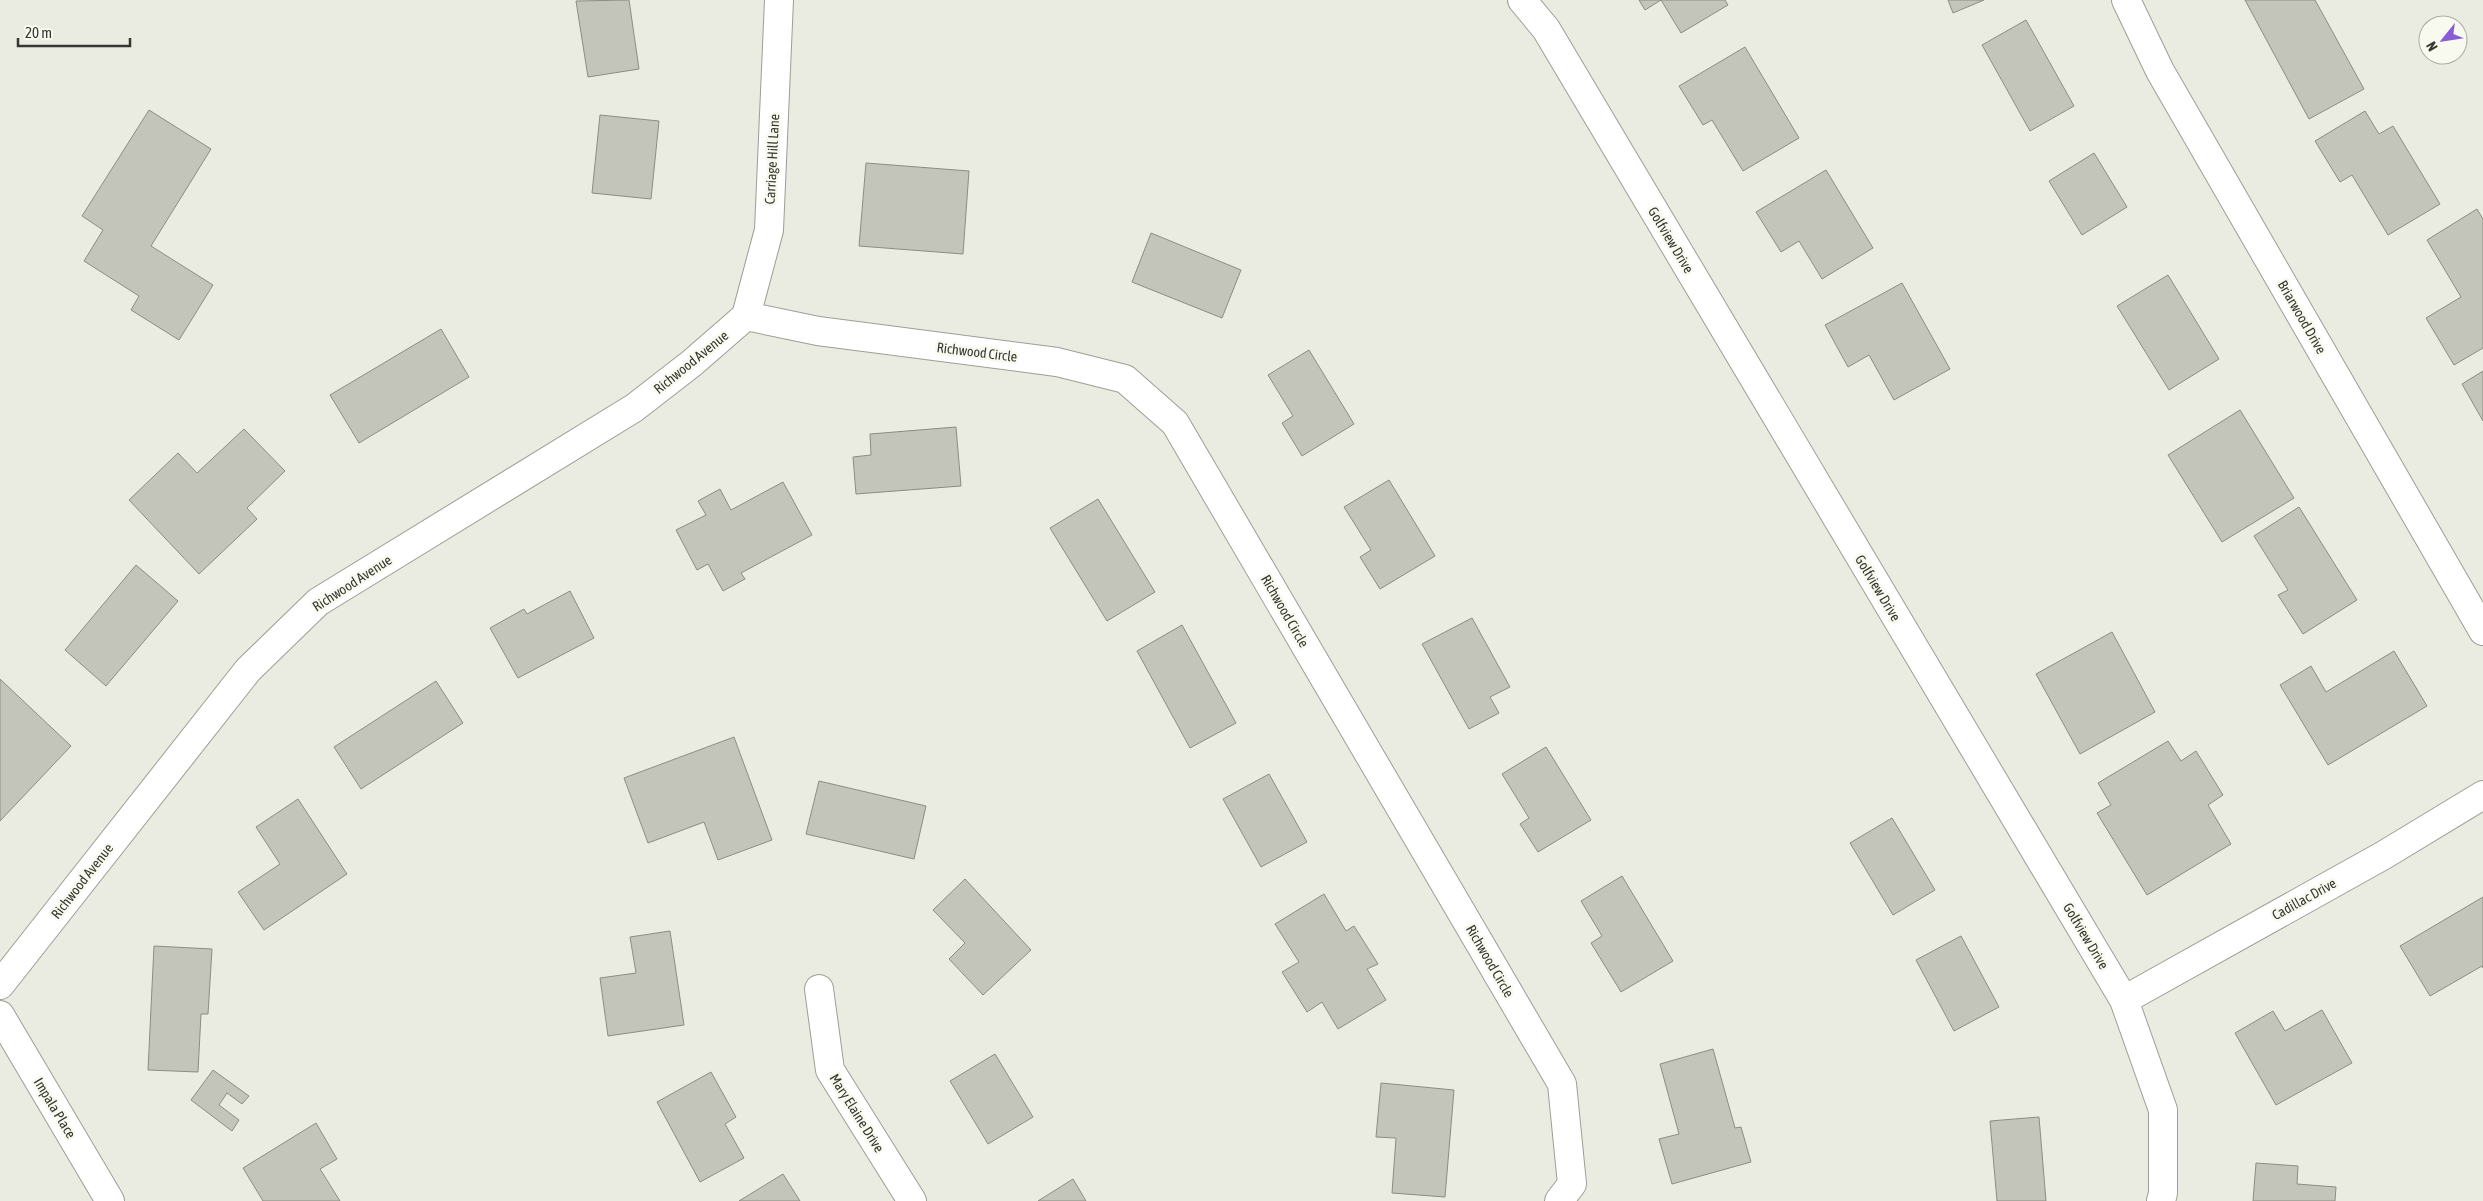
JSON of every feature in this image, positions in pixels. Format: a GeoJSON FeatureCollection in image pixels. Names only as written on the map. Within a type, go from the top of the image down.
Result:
{"type":"FeatureCollection","features":[{"type":"Feature","properties":{"kind":"street","name":"Carriage Hill Lane"},"geometry":{"type":"LineString","coordinates":[[746,316],[769,230],[779,0]]}},
{"type":"Feature","properties":{"kind":"street","name":"Golfview Drive"},"geometry":{"type":"LineString","coordinates":[[1522,0],[1546,30],[2124,1000],[2163,1110],[2163,1193],[2161,1201]]}},
{"type":"Feature","properties":{"kind":"street","name":"Briarwood Drive"},"geometry":{"type":"LineString","coordinates":[[2126,0],[2160,71],[2483,631]]}},
{"type":"Feature","properties":{"kind":"street","name":"Richwood Avenue"},"geometry":{"type":"LineString","coordinates":[[0,985],[248,670],[318,602],[634,408],[692,363],[746,316]]}},
{"type":"Feature","properties":{"kind":"street","name":"Richwood Circle"},"geometry":{"type":"LineString","coordinates":[[746,316],[818,331],[1057,362],[1125,379],[1175,423],[1562,1084],[1572,1184],[1559,1201]]}},
{"type":"Feature","properties":{"kind":"street","name":"Cadillac Drive"},"geometry":{"type":"LineString","coordinates":[[2124,1000],[2384,855],[2483,796]]}},
{"type":"Feature","properties":{"kind":"street","name":"Mary Elaine Drive"},"geometry":{"type":"LineString","coordinates":[[819,989],[830,1070],[912,1201]]}},
{"type":"Feature","properties":{"kind":"street","name":"Impala Place"},"geometry":{"type":"LineString","coordinates":[[0,1015],[110,1201]]}},
{"type":"Feature","properties":{"kind":"building"},"geometry":{"type":"Polygon","coordinates":[[[629,0],[639,69],[588,77],[576,1],[629,0]]]}},
{"type":"Feature","properties":{"kind":"building"},"geometry":{"type":"Polygon","coordinates":[[[1639,0],[1661,0],[1645,10],[1639,0]]]}},
{"type":"Feature","properties":{"kind":"building"},"geometry":{"type":"Polygon","coordinates":[[[1661,0],[1725,0],[1728,5],[1681,33],[1661,0]]]}},
{"type":"Feature","properties":{"kind":"building"},"geometry":{"type":"Polygon","coordinates":[[[1948,0],[1984,0],[1953,13],[1948,0]]]}},
{"type":"Feature","properties":{"kind":"building"},"geometry":{"type":"Polygon","coordinates":[[[2245,0],[2315,0],[2364,89],[2309,119],[2245,0]]]}},
{"type":"Feature","properties":{"kind":"building"},"geometry":{"type":"Polygon","coordinates":[[[2026,20],[2074,106],[2030,131],[1982,45],[2026,20]]]}},
{"type":"Feature","properties":{"kind":"building"},"geometry":{"type":"Polygon","coordinates":[[[1745,47],[1799,138],[1743,171],[1712,120],[1703,125],[1679,86],[1745,47]]]}},
{"type":"Feature","properties":{"kind":"building"},"geometry":{"type":"Polygon","coordinates":[[[149,110],[211,149],[151,246],[213,285],[179,340],[131,310],[139,296],[84,261],[103,230],[82,216],[149,110]]]}},
{"type":"Feature","properties":{"kind":"building"},"geometry":{"type":"Polygon","coordinates":[[[2365,111],[2379,134],[2393,126],[2440,204],[2388,235],[2352,175],[2340,182],[2315,141],[2365,111]]]}},
{"type":"Feature","properties":{"kind":"building"},"geometry":{"type":"Polygon","coordinates":[[[600,115],[659,121],[651,199],[592,193],[600,115]]]}},
{"type":"Feature","properties":{"kind":"building"},"geometry":{"type":"Polygon","coordinates":[[[2094,153],[2127,207],[2082,235],[2049,181],[2094,153]]]}},
{"type":"Feature","properties":{"kind":"building"},"geometry":{"type":"Polygon","coordinates":[[[866,163],[969,171],[963,254],[859,246],[866,163]]]}},
{"type":"Feature","properties":{"kind":"building"},"geometry":{"type":"Polygon","coordinates":[[[1826,170],[1873,248],[1822,279],[1799,241],[1781,252],[1756,212],[1826,170]]]}},
{"type":"Feature","properties":{"kind":"building"},"geometry":{"type":"Polygon","coordinates":[[[2477,209],[2483,219],[2483,348],[2454,365],[2426,318],[2461,297],[2427,240],[2477,209]]]}},
{"type":"Feature","properties":{"kind":"building"},"geometry":{"type":"Polygon","coordinates":[[[1151,233],[1241,270],[1222,318],[1132,282],[1151,233]]]}},
{"type":"Feature","properties":{"kind":"building"},"geometry":{"type":"Polygon","coordinates":[[[2168,275],[2219,359],[2169,390],[2117,306],[2168,275]]]}},
{"type":"Feature","properties":{"kind":"building"},"geometry":{"type":"Polygon","coordinates":[[[1902,283],[1950,369],[1894,400],[1869,355],[1848,367],[1825,325],[1902,283]]]}},
{"type":"Feature","properties":{"kind":"building"},"geometry":{"type":"Polygon","coordinates":[[[441,329],[469,377],[359,443],[330,395],[441,329]]]}},
{"type":"Feature","properties":{"kind":"building"},"geometry":{"type":"Polygon","coordinates":[[[1309,350],[1354,424],[1302,456],[1282,423],[1293,416],[1268,375],[1309,350]]]}},
{"type":"Feature","properties":{"kind":"building"},"geometry":{"type":"Polygon","coordinates":[[[2483,371],[2483,421],[2462,384],[2483,371]]]}},
{"type":"Feature","properties":{"kind":"building"},"geometry":{"type":"Polygon","coordinates":[[[2240,410],[2294,498],[2222,542],[2168,455],[2240,410]]]}},
{"type":"Feature","properties":{"kind":"building"},"geometry":{"type":"Polygon","coordinates":[[[956,427],[961,486],[856,494],[853,457],[871,455],[870,434],[956,427]]]}},
{"type":"Feature","properties":{"kind":"building"},"geometry":{"type":"Polygon","coordinates":[[[244,429],[285,471],[247,508],[257,519],[199,574],[129,500],[178,453],[197,473],[244,429]]]}},
{"type":"Feature","properties":{"kind":"building"},"geometry":{"type":"Polygon","coordinates":[[[1389,480],[1435,556],[1380,589],[1360,557],[1371,550],[1344,507],[1389,480]]]}},
{"type":"Feature","properties":{"kind":"building"},"geometry":{"type":"Polygon","coordinates":[[[783,482],[812,535],[741,573],[745,579],[723,591],[708,564],[697,570],[676,530],[706,515],[698,501],[720,489],[731,510],[783,482]]]}},
{"type":"Feature","properties":{"kind":"building"},"geometry":{"type":"Polygon","coordinates":[[[1098,499],[1155,592],[1107,621],[1050,528],[1098,499]]]}},
{"type":"Feature","properties":{"kind":"building"},"geometry":{"type":"Polygon","coordinates":[[[2299,507],[2357,600],[2303,634],[2278,595],[2288,590],[2254,536],[2299,507]]]}},
{"type":"Feature","properties":{"kind":"building"},"geometry":{"type":"Polygon","coordinates":[[[136,565],[178,601],[106,686],[65,650],[136,565]]]}},
{"type":"Feature","properties":{"kind":"building"},"geometry":{"type":"Polygon","coordinates":[[[570,591],[594,638],[518,678],[490,628],[524,609],[527,614],[570,591]]]}},
{"type":"Feature","properties":{"kind":"building"},"geometry":{"type":"Polygon","coordinates":[[[1472,618],[1510,687],[1490,697],[1499,713],[1469,729],[1422,644],[1472,618]]]}},
{"type":"Feature","properties":{"kind":"building"},"geometry":{"type":"Polygon","coordinates":[[[1182,625],[1236,723],[1190,748],[1137,651],[1182,625]]]}},
{"type":"Feature","properties":{"kind":"building"},"geometry":{"type":"Polygon","coordinates":[[[2112,632],[2155,712],[2080,754],[2036,674],[2112,632]]]}},
{"type":"Feature","properties":{"kind":"building"},"geometry":{"type":"Polygon","coordinates":[[[2394,651],[2427,706],[2328,765],[2280,685],[2311,666],[2326,692],[2394,651]]]}},
{"type":"Feature","properties":{"kind":"building"},"geometry":{"type":"Polygon","coordinates":[[[0,679],[71,746],[0,821],[0,679]]]}},
{"type":"Feature","properties":{"kind":"building"},"geometry":{"type":"Polygon","coordinates":[[[436,681],[463,723],[361,789],[334,747],[436,681]]]}},
{"type":"Feature","properties":{"kind":"building"},"geometry":{"type":"Polygon","coordinates":[[[734,737],[772,840],[718,860],[704,822],[648,843],[624,778],[734,737]]]}},
{"type":"Feature","properties":{"kind":"building"},"geometry":{"type":"Polygon","coordinates":[[[2168,741],[2181,761],[2196,751],[2223,795],[2208,805],[2231,844],[2147,895],[2097,813],[2111,805],[2098,783],[2168,741]]]}},
{"type":"Feature","properties":{"kind":"building"},"geometry":{"type":"Polygon","coordinates":[[[1546,747],[1591,820],[1538,852],[1520,824],[1529,818],[1502,774],[1546,747]]]}},
{"type":"Feature","properties":{"kind":"building"},"geometry":{"type":"Polygon","coordinates":[[[1269,774],[1307,842],[1261,867],[1223,799],[1269,774]]]}},
{"type":"Feature","properties":{"kind":"building"},"geometry":{"type":"Polygon","coordinates":[[[819,781],[926,806],[914,859],[806,834],[819,781]]]}},
{"type":"Feature","properties":{"kind":"building"},"geometry":{"type":"Polygon","coordinates":[[[298,799],[347,874],[264,930],[238,892],[280,864],[256,827],[298,799]]]}},
{"type":"Feature","properties":{"kind":"building"},"geometry":{"type":"Polygon","coordinates":[[[1892,818],[1935,890],[1893,915],[1850,843],[1892,818]]]}},
{"type":"Feature","properties":{"kind":"building"},"geometry":{"type":"Polygon","coordinates":[[[1622,876],[1673,961],[1621,992],[1591,943],[1602,936],[1581,901],[1622,876]]]}},
{"type":"Feature","properties":{"kind":"building"},"geometry":{"type":"Polygon","coordinates":[[[965,879],[1031,950],[983,995],[949,959],[965,943],[933,910],[965,879]]]}},
{"type":"Feature","properties":{"kind":"building"},"geometry":{"type":"Polygon","coordinates":[[[1324,894],[1346,931],[1354,926],[1378,964],[1367,969],[1386,1000],[1338,1029],[1322,1002],[1307,1012],[1282,972],[1299,962],[1275,924],[1324,894]]]}},
{"type":"Feature","properties":{"kind":"building"},"geometry":{"type":"Polygon","coordinates":[[[2483,897],[2483,968],[2482,966],[2430,996],[2400,946],[2483,897]]]}},
{"type":"Feature","properties":{"kind":"building"},"geometry":{"type":"Polygon","coordinates":[[[670,931],[684,1025],[608,1036],[600,978],[636,973],[630,937],[670,931]]]}},
{"type":"Feature","properties":{"kind":"building"},"geometry":{"type":"Polygon","coordinates":[[[1961,936],[1999,1007],[1954,1031],[1916,960],[1961,936]]]}},
{"type":"Feature","properties":{"kind":"building"},"geometry":{"type":"Polygon","coordinates":[[[154,946],[212,949],[208,1014],[201,1014],[198,1072],[148,1070],[154,946]]]}},
{"type":"Feature","properties":{"kind":"building"},"geometry":{"type":"Polygon","coordinates":[[[2322,1010],[2352,1063],[2276,1105],[2235,1033],[2273,1011],[2285,1031],[2322,1010]]]}},
{"type":"Feature","properties":{"kind":"building"},"geometry":{"type":"Polygon","coordinates":[[[1713,1049],[1735,1128],[1741,1127],[1751,1162],[1672,1184],[1659,1139],[1679,1134],[1660,1064],[1713,1049]]]}},
{"type":"Feature","properties":{"kind":"building"},"geometry":{"type":"Polygon","coordinates":[[[995,1054],[1033,1117],[988,1144],[950,1081],[995,1054]]]}},
{"type":"Feature","properties":{"kind":"building"},"geometry":{"type":"Polygon","coordinates":[[[213,1070],[249,1096],[242,1104],[227,1093],[219,1105],[239,1120],[232,1131],[191,1100],[213,1070]]]}},
{"type":"Feature","properties":{"kind":"building"},"geometry":{"type":"Polygon","coordinates":[[[711,1072],[736,1117],[725,1124],[744,1158],[700,1182],[657,1102],[711,1072]]]}},
{"type":"Feature","properties":{"kind":"building"},"geometry":{"type":"Polygon","coordinates":[[[1381,1083],[1454,1090],[1445,1197],[1392,1193],[1396,1138],[1376,1137],[1381,1083]]]}},
{"type":"Feature","properties":{"kind":"building"},"geometry":{"type":"Polygon","coordinates":[[[2039,1117],[2046,1201],[1997,1201],[1990,1121],[2039,1117]]]}},
{"type":"Feature","properties":{"kind":"building"},"geometry":{"type":"Polygon","coordinates":[[[316,1123],[337,1159],[320,1169],[340,1201],[263,1201],[243,1168],[316,1123]]]}},
{"type":"Feature","properties":{"kind":"building"},"geometry":{"type":"Polygon","coordinates":[[[2256,1163],[2298,1166],[2297,1184],[2336,1187],[2335,1201],[2253,1201],[2256,1163]]]}},
{"type":"Feature","properties":{"kind":"building"},"geometry":{"type":"Polygon","coordinates":[[[783,1174],[800,1201],[739,1201],[783,1174]]]}},
{"type":"Feature","properties":{"kind":"building"},"geometry":{"type":"Polygon","coordinates":[[[1073,1179],[1086,1201],[1038,1201],[1073,1179]]]}}]}
